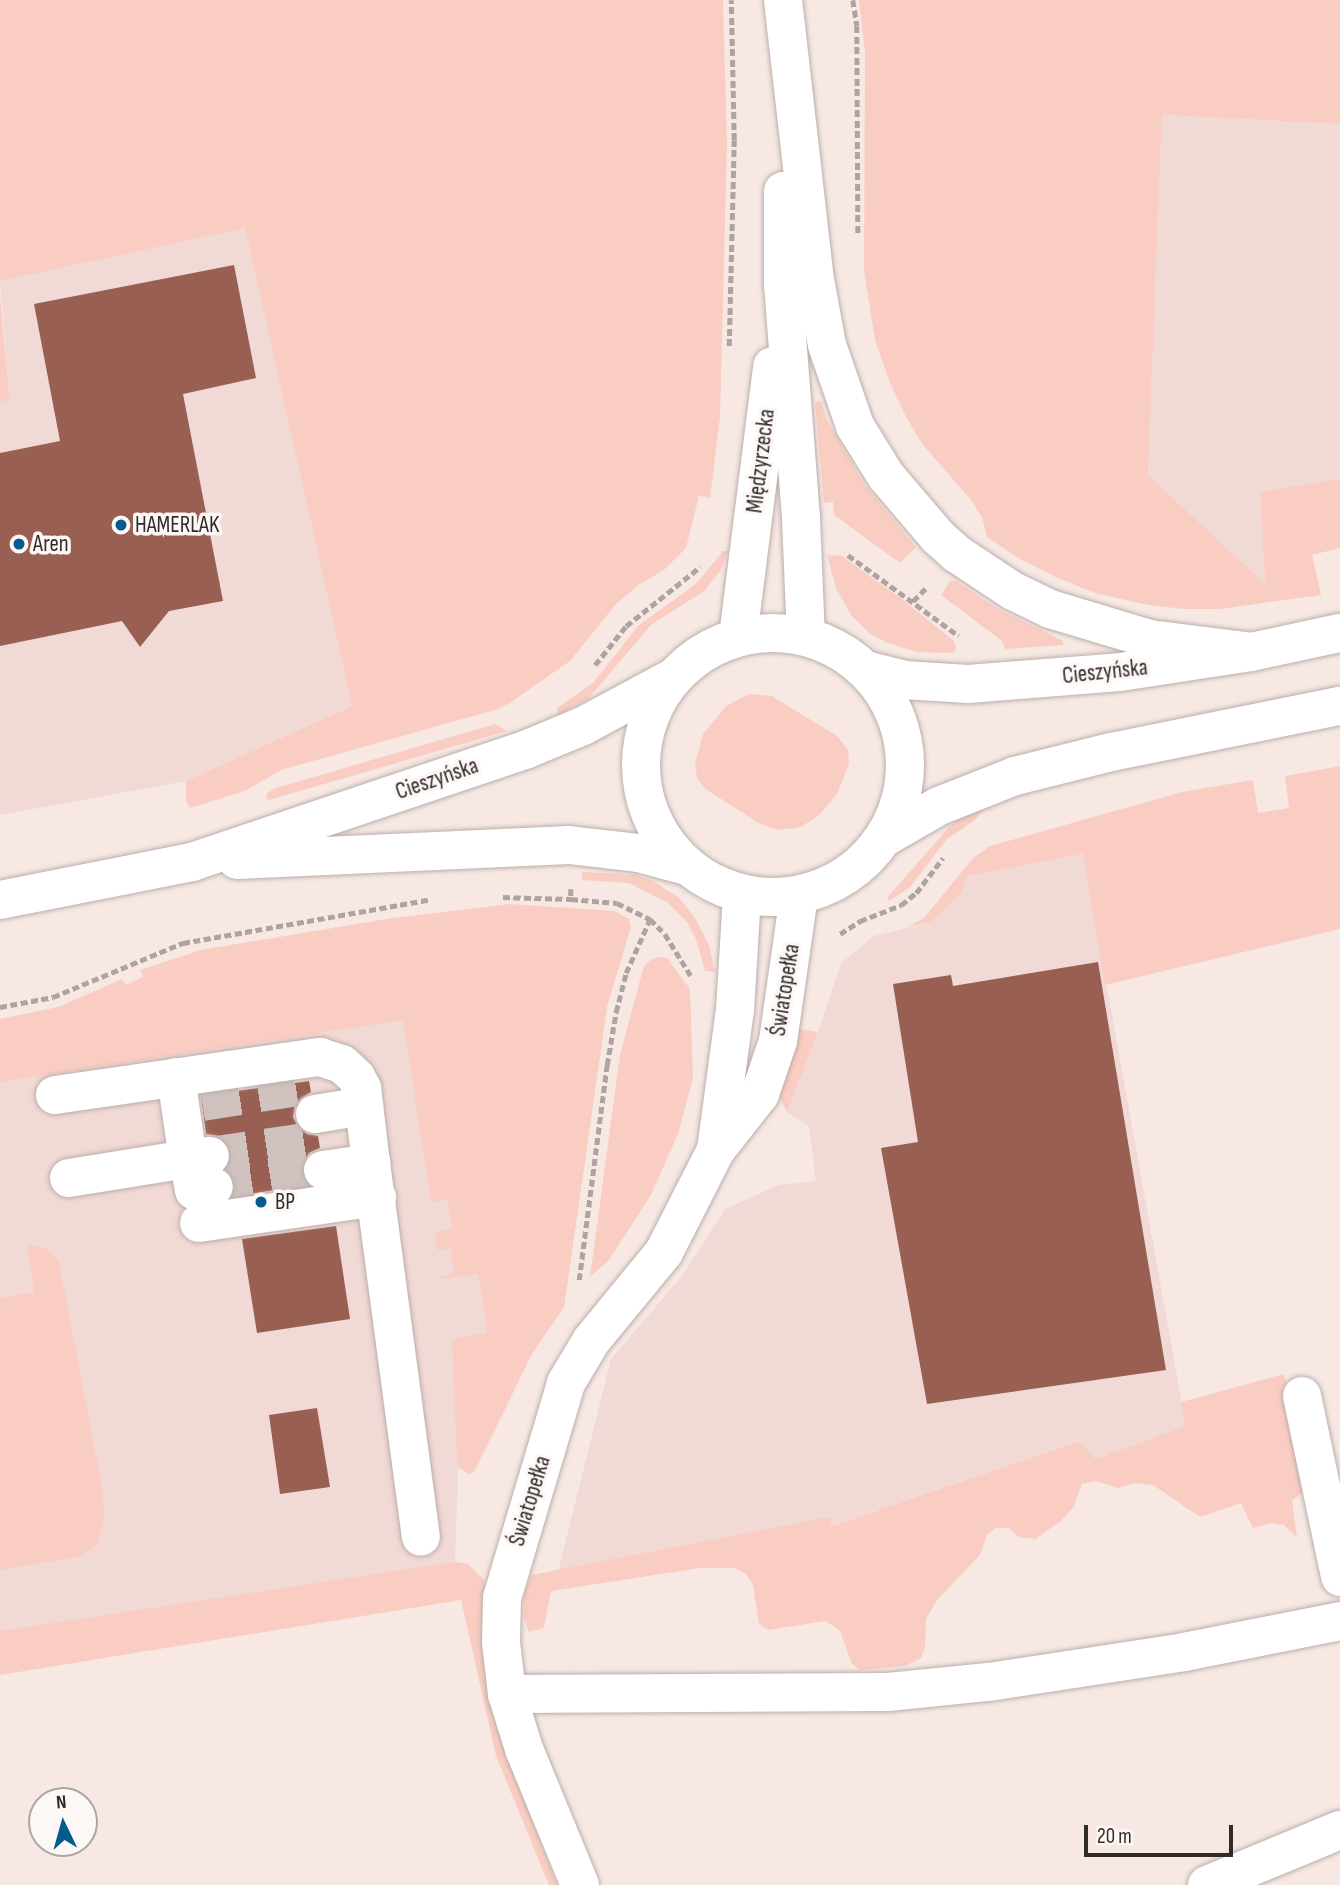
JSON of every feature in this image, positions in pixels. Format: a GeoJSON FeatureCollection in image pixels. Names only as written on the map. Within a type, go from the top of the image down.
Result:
{"type":"FeatureCollection","features":[{"type":"Feature","properties":{"kind":"main road","name":"Międzyrzecka"},"geometry":{"type":"LineString","coordinates":[[782,0],[783,284],[802,519],[806,636]]}},
{"type":"Feature","properties":{"kind":"main road"},"geometry":{"type":"LineString","coordinates":[[782,0],[814,274],[827,345],[855,426],[886,477],[938,537],[957,554],[1013,591],[1050,609],[1150,639],[1251,652]]}},
{"type":"Feature","properties":{"kind":"main road","name":"Międzyrzecka"},"geometry":{"type":"LineString","coordinates":[[738,637],[783,284]]}},
{"type":"Feature","properties":{"kind":"main road"},"geometry":{"type":"LineString","coordinates":[[772,631],[806,636],[840,648],[869,671],[886,695],[900,744],[897,804],[887,836],[870,858],[849,875],[825,888],[799,896],[770,899],[742,895],[713,884],[687,866],[660,835],[643,796],[640,754],[651,713],[673,677],[703,652],[738,637],[772,631]]}},
{"type":"Feature","properties":{"kind":"main road","name":"Cieszyńska"},"geometry":{"type":"LineString","coordinates":[[869,671],[913,681],[968,684],[1120,672],[1251,652],[1340,634]]}},
{"type":"Feature","properties":{"kind":"main road","name":"Cieszyńska"},"geometry":{"type":"LineString","coordinates":[[0,900],[192,862],[526,750],[583,726],[673,677]]}},
{"type":"Feature","properties":{"kind":"main road"},"geometry":{"type":"LineString","coordinates":[[887,836],[939,806],[1015,776],[1111,752],[1340,706]]}},
{"type":"Feature","properties":{"kind":"main road","name":"Cieszyńska"},"geometry":{"type":"LineString","coordinates":[[192,862],[569,845],[638,853],[687,866]]}},
{"type":"Feature","properties":{"kind":"main road","name":"Światopełka"},"geometry":{"type":"LineString","coordinates":[[716,1150],[735,1010],[742,895]]}},
{"type":"Feature","properties":{"kind":"main road","name":"Światopełka"},"geometry":{"type":"LineString","coordinates":[[580,1885],[524,1749],[507,1694],[501,1642],[502,1598],[566,1383],[591,1341],[664,1252],[716,1150],[760,1094],[770,1068],[786,989],[799,896]]}},
{"type":"Feature","properties":{"kind":"main road"},"geometry":{"type":"LineString","coordinates":[[68,1178],[195,1131],[320,1057],[342,1065],[367,1135],[421,1537]]}},
{"type":"Feature","properties":{"kind":"main road"},"geometry":{"type":"LineString","coordinates":[[55,1094],[195,1131]]}},
{"type":"Feature","properties":{"kind":"main road"},"geometry":{"type":"LineString","coordinates":[[367,1135],[316,1127],[367,1135]]}},
{"type":"Feature","properties":{"kind":"main road"},"geometry":{"type":"LineString","coordinates":[[199,1223],[367,1135]]}},
{"type":"Feature","properties":{"kind":"main road"},"geometry":{"type":"LineString","coordinates":[[1302,1396],[1340,1577]]}},
{"type":"Feature","properties":{"kind":"main road"},"geometry":{"type":"LineString","coordinates":[[507,1694],[887,1692],[989,1682],[1158,1656],[1270,1637],[1340,1621]]}},
{"type":"Feature","properties":{"kind":"main road"},"geometry":{"type":"LineString","coordinates":[[1207,1885],[1340,1830]]}},
{"type":"Feature","properties":{"kind":"path"},"geometry":{"type":"LineString","coordinates":[[729,359],[734,140],[731,0]]}},
{"type":"Feature","properties":{"kind":"path"},"geometry":{"type":"LineString","coordinates":[[853,0],[857,26],[858,246]]}},
{"type":"Feature","properties":{"kind":"path"},"geometry":{"type":"LineString","coordinates":[[594,667],[626,626],[697,572],[703,563]]}},
{"type":"Feature","properties":{"kind":"path"},"geometry":{"type":"LineString","coordinates":[[490,897],[571,899]]}},
{"type":"Feature","properties":{"kind":"path"},"geometry":{"type":"LineString","coordinates":[[0,1007],[53,997],[183,943],[434,899]]}},
{"type":"Feature","properties":{"kind":"path"},"geometry":{"type":"LineString","coordinates":[[578,1290],[607,1065],[617,1012],[626,973],[650,919]]}},
{"type":"Feature","properties":{"kind":"shaded area"},"geometry":{"type":"Polygon","coordinates":[[[0,0],[723,0],[727,144],[720,417],[710,498],[699,496],[686,548],[664,570],[640,584],[616,604],[570,661],[510,703],[495,710],[281,770],[245,791],[190,808],[186,801],[186,781],[352,706],[245,228],[0,281],[0,0]]]}},
{"type":"Feature","properties":{"kind":"shaded area"},"geometry":{"type":"Polygon","coordinates":[[[859,0],[1340,0],[1340,124],[1162,115],[1148,475],[1265,584],[1260,492],[1340,479],[1340,548],[1312,555],[1321,595],[1220,609],[1148,605],[1095,593],[1056,577],[1018,558],[987,537],[982,517],[971,500],[923,445],[906,417],[890,383],[875,340],[864,271],[865,52],[859,0]]]}},
{"type":"Feature","properties":{"kind":"shaded area"},"geometry":{"type":"Polygon","coordinates":[[[1162,115],[1340,124],[1340,479],[1260,493],[1265,585],[1148,475],[1162,115]]]}},
{"type":"Feature","properties":{"kind":"shaded area"},"geometry":{"type":"Polygon","coordinates":[[[245,227],[352,706],[186,781],[0,815],[0,402],[10,400],[0,281],[245,227]]]}},
{"type":"Feature","properties":{"kind":"shaded area"},"geometry":{"type":"Polygon","coordinates":[[[0,295],[10,400],[0,402],[0,295]]]}},
{"type":"Feature","properties":{"kind":"shaded area"},"geometry":{"type":"Polygon","coordinates":[[[821,401],[826,418],[864,484],[916,547],[900,563],[834,515],[833,502],[824,503],[815,402],[821,401]]]}},
{"type":"Feature","properties":{"kind":"shaded area"},"geometry":{"type":"Polygon","coordinates":[[[723,551],[728,551],[721,570],[704,591],[651,625],[589,698],[558,715],[557,708],[594,682],[638,626],[697,583],[723,551]]]}},
{"type":"Feature","properties":{"kind":"shaded area"},"geometry":{"type":"Polygon","coordinates":[[[827,555],[842,556],[903,600],[953,640],[956,647],[954,653],[917,652],[888,643],[869,633],[851,615],[836,588],[827,555]]]}},
{"type":"Feature","properties":{"kind":"shaded area"},"geometry":{"type":"Polygon","coordinates":[[[950,581],[956,581],[998,609],[1063,641],[1063,645],[1005,649],[1002,641],[941,595],[950,581]]]}},
{"type":"Feature","properties":{"kind":"shaded area"},"geometry":{"type":"Polygon","coordinates":[[[749,694],[772,696],[837,736],[848,750],[849,764],[837,794],[819,815],[801,827],[779,830],[760,824],[704,788],[697,778],[695,764],[703,734],[726,706],[749,694]]]}},
{"type":"Feature","properties":{"kind":"shaded area"},"geometry":{"type":"Polygon","coordinates":[[[495,724],[507,731],[269,800],[266,798],[267,793],[276,788],[495,724]]]}},
{"type":"Feature","properties":{"kind":"shaded area"},"geometry":{"type":"Polygon","coordinates":[[[1340,766],[1340,929],[1105,985],[1083,854],[968,876],[961,893],[931,922],[907,927],[924,918],[973,858],[990,846],[1182,792],[1253,780],[1258,813],[1289,808],[1285,776],[1340,766]]]}},
{"type":"Feature","properties":{"kind":"shaded area"},"geometry":{"type":"Polygon","coordinates":[[[984,808],[975,820],[947,839],[910,887],[889,901],[887,898],[948,828],[964,814],[984,808]]]}},
{"type":"Feature","properties":{"kind":"shaded area"},"geometry":{"type":"Polygon","coordinates":[[[1083,854],[1186,1426],[1096,1459],[1078,1441],[831,1526],[829,1517],[558,1572],[611,1359],[682,1276],[725,1209],[779,1185],[816,1181],[809,1126],[787,1112],[841,963],[874,936],[931,922],[961,893],[968,876],[1083,854]]]}},
{"type":"Feature","properties":{"kind":"shaded area"},"geometry":{"type":"Polygon","coordinates":[[[582,872],[636,875],[653,881],[679,898],[695,918],[709,945],[715,972],[705,971],[696,939],[687,922],[667,902],[629,883],[582,880],[582,872]]]}},
{"type":"Feature","properties":{"kind":"shaded area"},"geometry":{"type":"Polygon","coordinates":[[[510,904],[615,911],[629,919],[631,927],[607,1007],[564,1307],[533,1352],[474,1472],[469,1474],[458,1467],[452,1339],[487,1333],[486,1323],[478,1274],[441,1279],[441,1276],[454,1273],[451,1249],[437,1250],[435,1233],[452,1229],[447,1199],[431,1202],[403,1020],[0,1082],[0,1019],[58,1007],[122,979],[126,985],[143,977],[140,970],[201,950],[393,918],[510,904]]]}},
{"type":"Feature","properties":{"kind":"shaded area"},"geometry":{"type":"Polygon","coordinates":[[[657,957],[667,958],[690,989],[693,1078],[678,1134],[651,1195],[609,1260],[590,1277],[620,1055],[643,969],[649,961],[657,957]]]}},
{"type":"Feature","properties":{"kind":"shaded area"},"geometry":{"type":"Polygon","coordinates":[[[607,1007],[564,1307],[533,1352],[474,1472],[469,1474],[458,1467],[455,1562],[468,1564],[484,1580],[0,1669],[0,1045],[607,1007]]]}},
{"type":"Feature","properties":{"kind":"shaded area"},"geometry":{"type":"Polygon","coordinates":[[[794,1028],[818,1032],[787,1112],[778,1095],[794,1028]]]}},
{"type":"Feature","properties":{"kind":"shaded area"},"geometry":{"type":"Polygon","coordinates":[[[27,1244],[47,1248],[59,1262],[103,1493],[104,1521],[97,1544],[82,1556],[0,1570],[0,1298],[34,1292],[27,1244]]]}},
{"type":"Feature","properties":{"kind":"shaded area"},"geometry":{"type":"Polygon","coordinates":[[[1284,1374],[1311,1487],[1292,1500],[1297,1537],[1284,1525],[1271,1523],[1253,1528],[1241,1503],[1200,1517],[1153,1485],[1134,1483],[1118,1488],[1096,1481],[1082,1484],[1074,1506],[1061,1521],[1035,1539],[1019,1537],[1008,1528],[996,1528],[987,1535],[980,1555],[937,1600],[926,1619],[925,1647],[921,1658],[905,1666],[861,1670],[852,1664],[840,1631],[826,1621],[768,1630],[759,1624],[753,1585],[746,1574],[735,1568],[700,1568],[551,1591],[544,1628],[529,1632],[524,1618],[524,1596],[531,1575],[829,1517],[832,1526],[1079,1441],[1096,1459],[1185,1426],[1181,1402],[1284,1374]]]}},
{"type":"Feature","properties":{"kind":"shaded area"},"geometry":{"type":"Polygon","coordinates":[[[455,1562],[468,1564],[484,1580],[505,1751],[557,1885],[549,1885],[496,1756],[461,1600],[0,1675],[0,1631],[455,1562]]]}},
{"type":"Feature","properties":{"kind":"building"},"geometry":{"type":"Polygon","coordinates":[[[234,265],[256,378],[183,394],[223,601],[169,611],[140,647],[122,621],[0,646],[0,453],[60,441],[34,304],[234,265]]]}},
{"type":"Feature","properties":{"kind":"building"},"geometry":{"type":"Polygon","coordinates":[[[1098,962],[1166,1370],[927,1404],[881,1148],[918,1142],[893,984],[951,975],[953,986],[1098,962]]]}},
{"type":"Feature","properties":{"kind":"building"},"geometry":{"type":"Polygon","coordinates":[[[309,1081],[311,1092],[295,1106],[293,1117],[299,1128],[307,1134],[318,1136],[320,1148],[309,1153],[303,1163],[302,1174],[308,1185],[235,1196],[235,1183],[226,1170],[231,1152],[228,1143],[219,1136],[206,1134],[201,1096],[309,1081]]]}},
{"type":"Feature","properties":{"kind":"building"},"geometry":{"type":"Polygon","coordinates":[[[336,1226],[350,1319],[257,1333],[242,1239],[336,1226]]]}},
{"type":"Feature","properties":{"kind":"building"},"geometry":{"type":"Polygon","coordinates":[[[317,1408],[330,1487],[280,1494],[269,1415],[317,1408]]]}},
{"type":"Feature","properties":{"kind":"tunnel"},"geometry":{"type":"LineString","coordinates":[[202,1102],[310,1085]]}},
{"type":"Feature","properties":{"kind":"tunnel"},"geometry":{"type":"LineString","coordinates":[[210,1156],[319,1140]]}},
{"type":"Feature","properties":{"kind":"tunnel"},"geometry":{"type":"LineString","coordinates":[[214,1187],[323,1170]]}},
{"type":"Feature","properties":{"kind":"place","name":"HAMERLAK"},"geometry":{"type":"Point","coordinates":[121,525]}},
{"type":"Feature","properties":{"kind":"place","name":"Aren"},"geometry":{"type":"Point","coordinates":[19,544]}},
{"type":"Feature","properties":{"kind":"place","name":"BP"},"geometry":{"type":"Point","coordinates":[261,1202]}}]}
